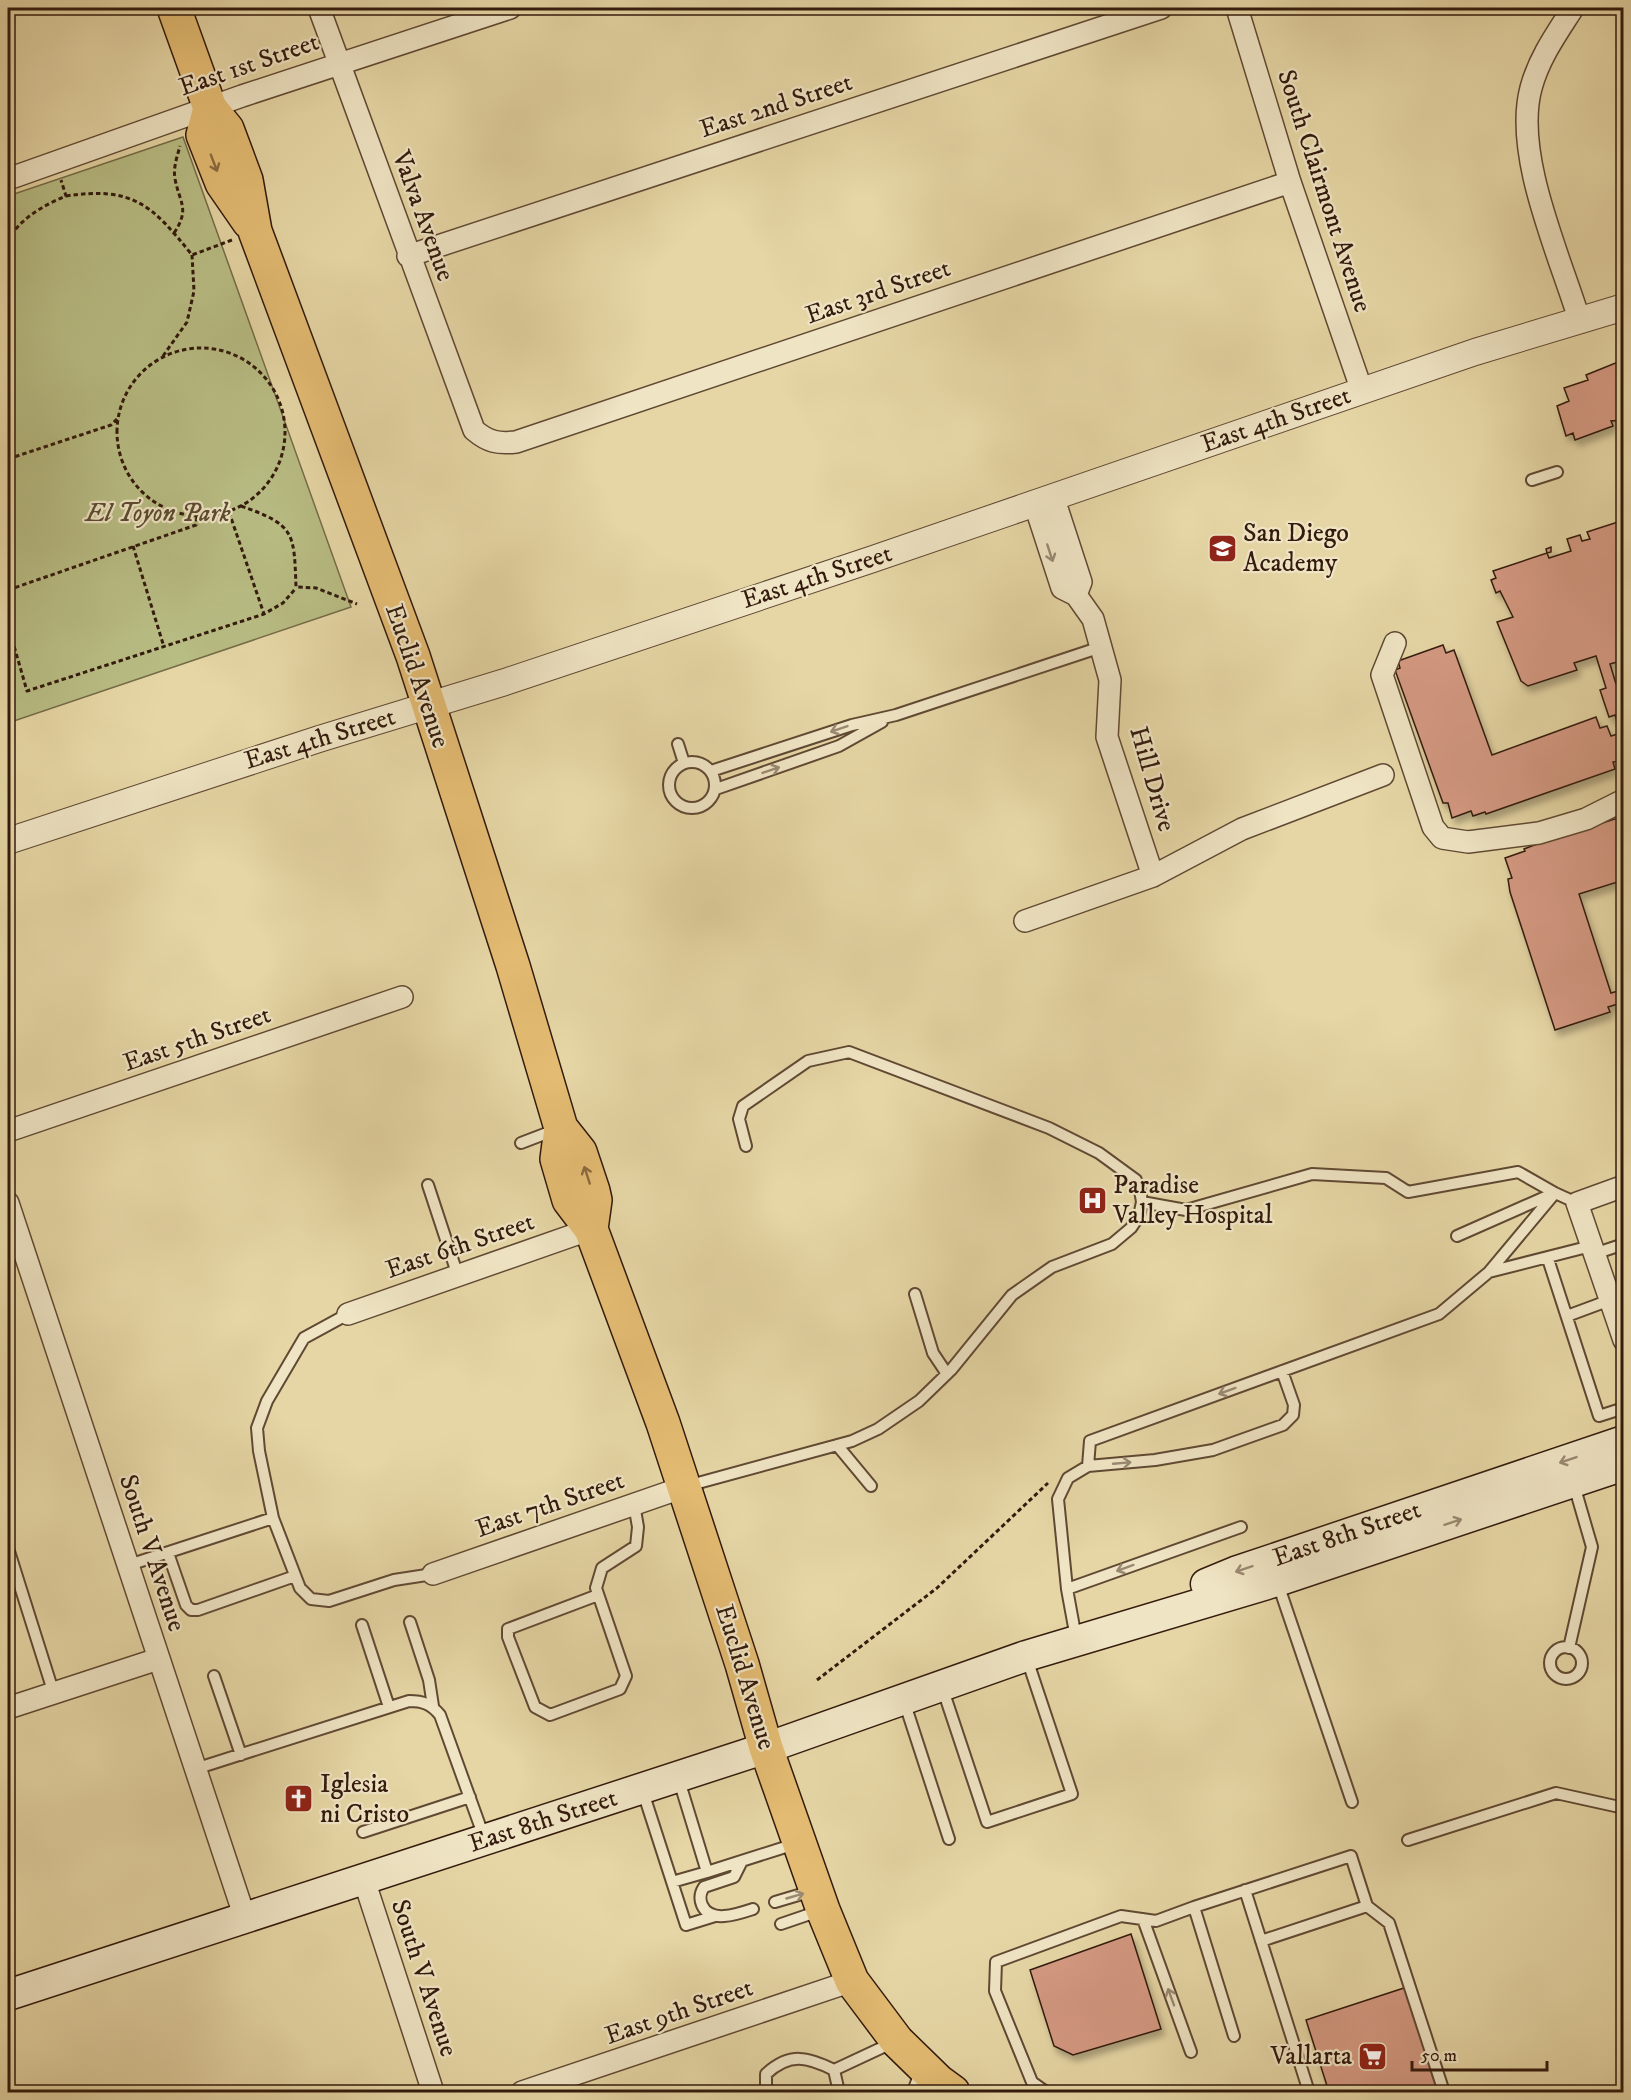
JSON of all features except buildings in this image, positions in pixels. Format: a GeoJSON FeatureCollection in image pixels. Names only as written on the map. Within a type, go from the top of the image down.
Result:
{"type":"FeatureCollection","features":[{"type":"Feature","properties":{"kind":"main road"},"geometry":{"type":"LineString","coordinates":[[174,8],[210,108]]}},
{"type":"Feature","properties":{"kind":"main road","name":"Euclid Avenue"},"geometry":{"type":"LineString","coordinates":[[210,108],[203,135],[222,183],[255,231],[413,656],[513,966],[561,1128],[580,1152],[595,1200],[591,1229],[663,1423],[798,1844],[852,1981],[897,2041],[918,2079],[954,2092]]}},
{"type":"Feature","properties":{"kind":"main road","name":"East 8th Street"},"geometry":{"type":"LineString","coordinates":[[1076,1640],[1234,1572],[1623,1442]]}},
{"type":"Feature","properties":{"kind":"main road","name":"East 8th Street"},"geometry":{"type":"LineString","coordinates":[[8,1995],[766,1748],[1026,1656],[1277,1581],[1623,1465]]}},
{"type":"Feature","properties":{"kind":"street","name":"Valva Avenue"},"geometry":{"type":"LineString","coordinates":[[319,8],[408,256],[474,430],[484,439]]}},
{"type":"Feature","properties":{"kind":"street","name":"East 1st Street"},"geometry":{"type":"LineString","coordinates":[[8,179],[338,63],[510,8]]}},
{"type":"Feature","properties":{"kind":"street","name":"East 2nd Street"},"geometry":{"type":"LineString","coordinates":[[408,256],[1161,8]]}},
{"type":"Feature","properties":{"kind":"street","name":"South Clairmont Avenue"},"geometry":{"type":"LineString","coordinates":[[1237,8],[1290,182],[1362,391]]}},
{"type":"Feature","properties":{"kind":"street"},"geometry":{"type":"LineString","coordinates":[[1573,8],[1546,48],[1531,87],[1527,112],[1531,169],[1580,322]]}},
{"type":"Feature","properties":{"kind":"street","name":"East 3rd Street"},"geometry":{"type":"LineString","coordinates":[[484,439],[499,444],[516,442],[1290,182]]}},
{"type":"Feature","properties":{"kind":"street","name":"East 4th Street"},"geometry":{"type":"LineString","coordinates":[[8,842],[873,559],[1488,348],[1580,322],[1623,307]]}},
{"type":"Feature","properties":{"kind":"street","name":"Hill Drive"},"geometry":{"type":"LineString","coordinates":[[1044,499],[1062,588],[1076,595],[1093,619],[1110,680],[1107,737],[1153,876]]}},
{"type":"Feature","properties":{"kind":"street"},"geometry":{"type":"LineString","coordinates":[[1395,643],[1382,675],[1433,827],[1442,838],[1468,842],[1539,833],[1586,819],[1623,800]]}},
{"type":"Feature","properties":{"kind":"street","name":"Hill Drive"},"geometry":{"type":"LineString","coordinates":[[1025,921],[1153,876],[1242,830],[1383,775]]}},
{"type":"Feature","properties":{"kind":"street","name":"East 5th Street"},"geometry":{"type":"LineString","coordinates":[[8,1131],[402,997]]}},
{"type":"Feature","properties":{"kind":"street"},"geometry":{"type":"LineString","coordinates":[[1623,1186],[1576,1203],[1623,1340]]}},
{"type":"Feature","properties":{"kind":"street","name":"South V Avenue"},"geometry":{"type":"LineString","coordinates":[[8,1203],[245,1918]]}},
{"type":"Feature","properties":{"kind":"street","name":"East 6th Street"},"geometry":{"type":"LineString","coordinates":[[348,1314],[591,1229]]}},
{"type":"Feature","properties":{"kind":"street","name":"East 7th Street"},"geometry":{"type":"LineString","coordinates":[[433,1574],[684,1487]]}},
{"type":"Feature","properties":{"kind":"street"},"geometry":{"type":"LineString","coordinates":[[8,1708],[158,1659]]}},
{"type":"Feature","properties":{"kind":"street","name":"South V Avenue"},"geometry":{"type":"LineString","coordinates":[[364,1880],[434,2092]]}},
{"type":"Feature","properties":{"kind":"street","name":"East 9th Street"},"geometry":{"type":"LineString","coordinates":[[522,2092],[852,1981]]}},
{"type":"Feature","properties":{"kind":"lane"},"geometry":{"type":"LineString","coordinates":[[1532,480],[1557,472]]}},
{"type":"Feature","properties":{"kind":"lane"},"geometry":{"type":"LineString","coordinates":[[711,771],[852,725],[896,716],[1101,647]]}},
{"type":"Feature","properties":{"kind":"lane"},"geometry":{"type":"LineString","coordinates":[[716,789],[711,771],[697,762],[684,763],[674,771],[669,786],[675,800],[681,805],[688,807],[703,805],[716,789],[839,746],[896,716]]}},
{"type":"Feature","properties":{"kind":"lane"},"geometry":{"type":"LineString","coordinates":[[678,744],[684,763]]}},
{"type":"Feature","properties":{"kind":"lane"},"geometry":{"type":"LineString","coordinates":[[684,1487],[837,1445],[878,1429],[919,1401],[947,1374],[1012,1295],[1052,1267],[1112,1244],[1131,1228],[1139,1216],[1142,1202],[1136,1180],[1100,1153],[1049,1128],[849,1052],[808,1061],[743,1106],[739,1119],[746,1146]]}},
{"type":"Feature","properties":{"kind":"lane"},"geometry":{"type":"LineString","coordinates":[[521,1143],[561,1128]]}},
{"type":"Feature","properties":{"kind":"lane"},"geometry":{"type":"LineString","coordinates":[[1142,1202],[1186,1210],[1312,1174],[1386,1178],[1408,1192],[1518,1172],[1576,1203]]}},
{"type":"Feature","properties":{"kind":"lane"},"geometry":{"type":"LineString","coordinates":[[428,1185],[458,1276]]}},
{"type":"Feature","properties":{"kind":"lane"},"geometry":{"type":"LineString","coordinates":[[1457,1236],[1556,1193]]}},
{"type":"Feature","properties":{"kind":"lane"},"geometry":{"type":"LineString","coordinates":[[1088,1466],[1090,1441],[1439,1314],[1489,1272],[1556,1193]]}},
{"type":"Feature","properties":{"kind":"lane"},"geometry":{"type":"LineString","coordinates":[[1489,1272],[1623,1244]]}},
{"type":"Feature","properties":{"kind":"lane"},"geometry":{"type":"LineString","coordinates":[[1548,1258],[1599,1416],[1623,1407]]}},
{"type":"Feature","properties":{"kind":"lane"},"geometry":{"type":"LineString","coordinates":[[915,1294],[933,1353],[947,1374]]}},
{"type":"Feature","properties":{"kind":"lane"},"geometry":{"type":"LineString","coordinates":[[1567,1316],[1610,1300]]}},
{"type":"Feature","properties":{"kind":"lane"},"geometry":{"type":"LineString","coordinates":[[348,1314],[303,1338],[267,1401],[260,1419],[257,1428],[259,1451],[273,1518],[300,1588],[311,1599],[329,1601],[394,1580],[433,1574]]}},
{"type":"Feature","properties":{"kind":"lane"},"geometry":{"type":"LineString","coordinates":[[1076,1640],[1067,1589],[1058,1499],[1068,1478],[1088,1466],[1155,1460],[1213,1450],[1283,1425],[1293,1415],[1294,1405],[1282,1371]]}},
{"type":"Feature","properties":{"kind":"lane"},"geometry":{"type":"LineString","coordinates":[[837,1445],[872,1486]]}},
{"type":"Feature","properties":{"kind":"lane"},"geometry":{"type":"LineString","coordinates":[[1569,1648],[1592,1546],[1573,1482]]}},
{"type":"Feature","properties":{"kind":"lane"},"geometry":{"type":"LineString","coordinates":[[598,1595],[508,1629],[508,1637],[535,1707],[541,1712],[550,1715],[620,1689],[624,1684],[626,1676],[596,1588],[602,1568],[636,1546],[638,1527],[634,1504]]}},
{"type":"Feature","properties":{"kind":"lane"},"geometry":{"type":"LineString","coordinates":[[129,1564],[273,1518]]}},
{"type":"Feature","properties":{"kind":"lane"},"geometry":{"type":"LineString","coordinates":[[1067,1589],[1241,1527]]}},
{"type":"Feature","properties":{"kind":"lane"},"geometry":{"type":"LineString","coordinates":[[8,1548],[54,1694]]}},
{"type":"Feature","properties":{"kind":"lane"},"geometry":{"type":"LineString","coordinates":[[168,1552],[186,1605],[190,1610],[198,1610],[295,1576]]}},
{"type":"Feature","properties":{"kind":"lane"},"geometry":{"type":"LineString","coordinates":[[1277,1581],[1352,1802]]}},
{"type":"Feature","properties":{"kind":"lane"},"geometry":{"type":"LineString","coordinates":[[410,1622],[429,1680],[433,1706],[446,1728],[485,1840]]}},
{"type":"Feature","properties":{"kind":"lane"},"geometry":{"type":"LineString","coordinates":[[362,1625],[389,1707]]}},
{"type":"Feature","properties":{"kind":"lane"},"geometry":{"type":"LineString","coordinates":[[941,1687],[987,1822],[1072,1794],[1026,1656]]}},
{"type":"Feature","properties":{"kind":"lane"},"geometry":{"type":"LineString","coordinates":[[214,1676],[241,1755]]}},
{"type":"Feature","properties":{"kind":"lane"},"geometry":{"type":"LineString","coordinates":[[903,1700],[949,1839]]}},
{"type":"Feature","properties":{"kind":"lane"},"geometry":{"type":"LineString","coordinates":[[195,1769],[409,1701],[422,1701],[433,1706]]}},
{"type":"Feature","properties":{"kind":"lane"},"geometry":{"type":"LineString","coordinates":[[678,1777],[707,1872]]}},
{"type":"Feature","properties":{"kind":"lane"},"geometry":{"type":"LineString","coordinates":[[642,1789],[686,1925],[715,1916],[753,1909]]}},
{"type":"Feature","properties":{"kind":"lane"},"geometry":{"type":"LineString","coordinates":[[1408,1840],[1556,1793],[1623,1808]]}},
{"type":"Feature","properties":{"kind":"lane"},"geometry":{"type":"LineString","coordinates":[[363,1832],[470,1797]]}},
{"type":"Feature","properties":{"kind":"lane"},"geometry":{"type":"LineString","coordinates":[[672,1882],[798,1844]]}},
{"type":"Feature","properties":{"kind":"lane"},"geometry":{"type":"LineString","coordinates":[[1046,2092],[1032,2082],[995,1991],[996,1962],[1120,1916],[1156,1921],[1351,1856],[1367,1906],[1389,1923],[1444,2092]]}},
{"type":"Feature","properties":{"kind":"lane"},"geometry":{"type":"LineString","coordinates":[[715,1916],[706,1911],[700,1902],[700,1893],[704,1887],[734,1877],[742,1861]]}},
{"type":"Feature","properties":{"kind":"lane"},"geometry":{"type":"LineString","coordinates":[[1245,1890],[1309,2092]]}},
{"type":"Feature","properties":{"kind":"lane"},"geometry":{"type":"LineString","coordinates":[[775,1902],[819,1900]]}},
{"type":"Feature","properties":{"kind":"lane"},"geometry":{"type":"LineString","coordinates":[[781,1924],[819,1900]]}},
{"type":"Feature","properties":{"kind":"lane"},"geometry":{"type":"LineString","coordinates":[[1261,1941],[1367,1906]]}},
{"type":"Feature","properties":{"kind":"lane"},"geometry":{"type":"LineString","coordinates":[[1194,1907],[1234,2036]]}},
{"type":"Feature","properties":{"kind":"lane"},"geometry":{"type":"LineString","coordinates":[[1143,1919],[1191,2052]]}},
{"type":"Feature","properties":{"kind":"lane"},"geometry":{"type":"LineString","coordinates":[[834,2070],[897,2041]]}},
{"type":"Feature","properties":{"kind":"lane"},"geometry":{"type":"LineString","coordinates":[[766,2092],[766,2074],[773,2067],[789,2060],[809,2057],[834,2070],[839,2092]]}},
{"type":"Feature","properties":{"kind":"path"},"geometry":{"type":"LineString","coordinates":[[174,233],[183,220],[183,202],[175,179],[175,164],[181,143]]}},
{"type":"Feature","properties":{"kind":"path"},"geometry":{"type":"LineString","coordinates":[[55,164],[66,196]]}},
{"type":"Feature","properties":{"kind":"path"},"geometry":{"type":"LineString","coordinates":[[8,242],[12,232],[46,204],[66,196],[109,192],[142,203],[174,233],[192,255],[194,291],[187,322],[163,357]]}},
{"type":"Feature","properties":{"kind":"path"},"geometry":{"type":"LineString","coordinates":[[192,255],[224,242]]}},
{"type":"Feature","properties":{"kind":"path"},"geometry":{"type":"LineString","coordinates":[[8,335],[8,352]]}},
{"type":"Feature","properties":{"kind":"path"},"geometry":{"type":"LineString","coordinates":[[190,348],[220,350],[229,353],[247,361],[269,381],[282,406],[286,435],[280,464],[264,488],[241,506],[229,512],[197,516],[177,513],[158,504],[136,484],[121,458],[117,438],[118,418],[126,393],[142,372],[163,357],[190,348]]}},
{"type":"Feature","properties":{"kind":"path"},"geometry":{"type":"LineString","coordinates":[[8,459],[111,425],[118,418]]}},
{"type":"Feature","properties":{"kind":"path"},"geometry":{"type":"LineString","coordinates":[[8,624],[27,691],[264,614],[294,594],[296,587],[292,537],[286,526],[270,516],[241,506]]}},
{"type":"Feature","properties":{"kind":"path"},"geometry":{"type":"LineString","coordinates":[[8,507],[12,556],[8,589],[196,525],[197,516]]}},
{"type":"Feature","properties":{"kind":"path"},"geometry":{"type":"LineString","coordinates":[[229,512],[264,614]]}},
{"type":"Feature","properties":{"kind":"path"},"geometry":{"type":"LineString","coordinates":[[133,546],[164,647]]}},
{"type":"Feature","properties":{"kind":"path"},"geometry":{"type":"LineString","coordinates":[[296,587],[316,588],[357,604]]}},
{"type":"Feature","properties":{"kind":"path"},"geometry":{"type":"LineString","coordinates":[[817,1680],[937,1588],[1048,1483]]}},
{"type":"Feature","properties":{"kind":"green space","name":"El Toyon Park"},"geometry":{"type":"Polygon","coordinates":[[[183,137],[351,607],[8,723],[8,196],[183,137]]]}},
{"type":"Feature","properties":{"kind":"place","name":"San Diego Academy"},"geometry":{"type":"Point","coordinates":[1222,548]}},
{"type":"Feature","properties":{"kind":"place","name":"Paradise Valley Hospital"},"geometry":{"type":"Point","coordinates":[1092,1200]}},
{"type":"Feature","properties":{"kind":"place","name":"Iglesia ni Cristo"},"geometry":{"type":"Point","coordinates":[299,1799]}},
{"type":"Feature","properties":{"kind":"place","name":"Vallarta"},"geometry":{"type":"Point","coordinates":[1373,2056]}}]}
